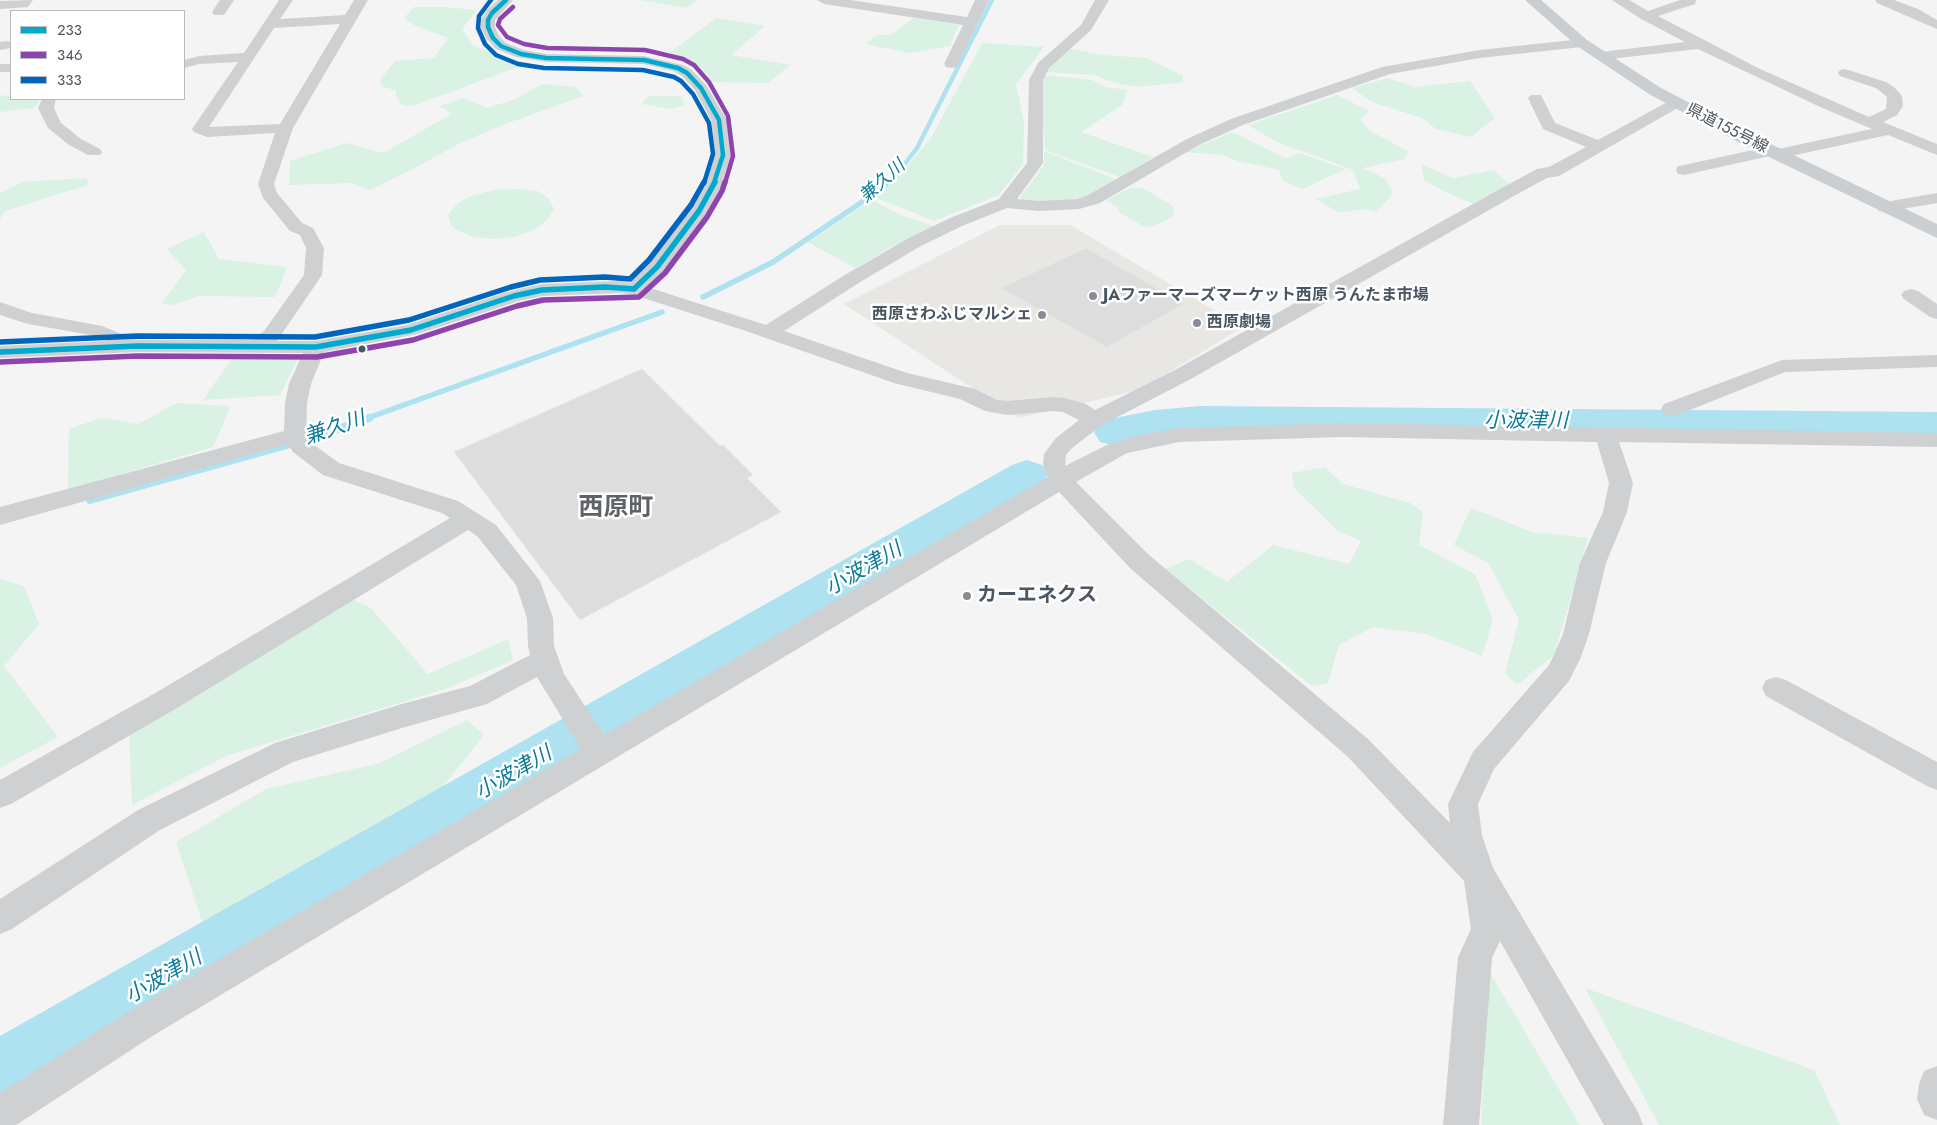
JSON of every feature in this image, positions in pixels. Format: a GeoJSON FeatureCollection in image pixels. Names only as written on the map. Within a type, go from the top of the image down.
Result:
{"type":"FeatureCollection","features":[{"type":"Feature","properties":{"kind":"main road","name":"県道155号線"},"geometry":{"type":"LineString","coordinates":[[1532,0],[1582,43],[1676,103],[1937,232]]}},
{"type":"Feature","properties":{"kind":"street"},"geometry":{"type":"LineString","coordinates":[[0,5],[23,4],[26,0]]}},
{"type":"Feature","properties":{"kind":"street"},"geometry":{"type":"LineString","coordinates":[[218,12],[227,0]]}},
{"type":"Feature","properties":{"kind":"street"},"geometry":{"type":"LineString","coordinates":[[285,128],[207,132],[200,129],[286,0]]}},
{"type":"Feature","properties":{"kind":"street"},"geometry":{"type":"LineString","coordinates":[[258,346],[271,335],[313,275],[314,243],[308,232],[296,227],[269,194],[266,184],[285,128],[361,0]]}},
{"type":"Feature","properties":{"kind":"street"},"geometry":{"type":"LineString","coordinates":[[506,0],[492,12],[488,20],[488,27],[493,38],[501,46],[521,54],[546,58],[644,60],[667,64],[678,68],[694,79],[706,94],[718,120],[723,155],[713,187],[699,211],[657,267],[634,289]]}},
{"type":"Feature","properties":{"kind":"street"},"geometry":{"type":"LineString","coordinates":[[824,0],[971,22]]}},
{"type":"Feature","properties":{"kind":"street"},"geometry":{"type":"LineString","coordinates":[[950,64],[982,0]]}},
{"type":"Feature","properties":{"kind":"street"},"geometry":{"type":"LineString","coordinates":[[1005,204],[1035,164],[1036,80],[1043,66],[1086,28],[1102,0]]}},
{"type":"Feature","properties":{"kind":"street"},"geometry":{"type":"LineString","coordinates":[[1619,0],[1700,45],[1815,100],[1937,150]]}},
{"type":"Feature","properties":{"kind":"street"},"geometry":{"type":"LineString","coordinates":[[1646,16],[1691,0]]}},
{"type":"Feature","properties":{"kind":"street"},"geometry":{"type":"LineString","coordinates":[[1882,0],[1913,12],[1937,25]]}},
{"type":"Feature","properties":{"kind":"street"},"geometry":{"type":"LineString","coordinates":[[270,24],[349,20]]}},
{"type":"Feature","properties":{"kind":"street"},"geometry":{"type":"LineString","coordinates":[[770,332],[850,280],[913,243],[956,222],[1005,204],[1038,206],[1079,204],[1094,199],[1192,142],[1237,122],[1387,70],[1480,54],[1582,43]]}},
{"type":"Feature","properties":{"kind":"street"},"geometry":{"type":"LineString","coordinates":[[1601,56],[1700,45]]}},
{"type":"Feature","properties":{"kind":"street"},"geometry":{"type":"LineString","coordinates":[[185,64],[199,60],[249,57]]}},
{"type":"Feature","properties":{"kind":"street"},"geometry":{"type":"LineString","coordinates":[[1845,72],[1881,85],[1894,96],[1895,106],[1892,112],[1870,122]]}},
{"type":"Feature","properties":{"kind":"street"},"geometry":{"type":"LineString","coordinates":[[1536,98],[1550,126],[1599,146]]}},
{"type":"Feature","properties":{"kind":"street"},"geometry":{"type":"LineString","coordinates":[[49,100],[46,108],[54,125],[75,142],[94,152]]}},
{"type":"Feature","properties":{"kind":"street"},"geometry":{"type":"LineString","coordinates":[[1625,1125],[1480,874],[1358,748],[1139,562],[1061,480],[1054,466],[1055,454],[1064,443],[1094,420],[1182,375],[1506,193],[1543,173],[1553,172],[1676,103]]}},
{"type":"Feature","properties":{"kind":"street"},"geometry":{"type":"LineString","coordinates":[[1684,170],[1890,130]]}},
{"type":"Feature","properties":{"kind":"street"},"geometry":{"type":"LineString","coordinates":[[1885,207],[1937,198]]}},
{"type":"Feature","properties":{"kind":"street"},"geometry":{"type":"LineString","coordinates":[[0,352],[137,346],[316,347],[411,330],[514,296],[542,290],[605,287],[634,289],[770,332],[901,378],[958,391],[993,406],[1008,408],[1053,404],[1078,409],[1094,420]]}},
{"type":"Feature","properties":{"kind":"street"},"geometry":{"type":"LineString","coordinates":[[1911,295],[1937,313]]}},
{"type":"Feature","properties":{"kind":"street"},"geometry":{"type":"LineString","coordinates":[[0,308],[28,318],[95,330],[137,346]]}},
{"type":"Feature","properties":{"kind":"street"},"geometry":{"type":"LineString","coordinates":[[316,347],[300,384],[296,403],[298,440],[331,468],[450,507],[469,518],[487,532],[527,581],[540,618],[541,646],[548,669],[596,747]]}},
{"type":"Feature","properties":{"kind":"street"},"geometry":{"type":"LineString","coordinates":[[1672,409],[1782,366],[1937,361]]}},
{"type":"Feature","properties":{"kind":"street"},"geometry":{"type":"LineString","coordinates":[[1123,406],[1148,411]]}},
{"type":"Feature","properties":{"kind":"street"},"geometry":{"type":"LineString","coordinates":[[0,1114],[142,1023],[596,747],[1119,448],[1139,442],[1179,435],[1341,430],[1937,440]]}},
{"type":"Feature","properties":{"kind":"street"},"geometry":{"type":"LineString","coordinates":[[1461,1125],[1476,957],[1488,930],[1480,874],[1467,835],[1463,804],[1483,761],[1559,673],[1576,634],[1593,563],[1615,512],[1621,483],[1606,435]]}},
{"type":"Feature","properties":{"kind":"street"},"geometry":{"type":"LineString","coordinates":[[0,516],[298,440]]}},
{"type":"Feature","properties":{"kind":"street"},"geometry":{"type":"LineString","coordinates":[[0,795],[167,700],[469,518]]}},
{"type":"Feature","properties":{"kind":"street"},"geometry":{"type":"LineString","coordinates":[[0,918],[149,820],[285,752],[402,716],[477,696],[548,669]]}},
{"type":"Feature","properties":{"kind":"street"},"geometry":{"type":"LineString","coordinates":[[1776,688],[1937,777]]}},
{"type":"Feature","properties":{"kind":"street"},"geometry":{"type":"LineString","coordinates":[[1937,1084],[1937,1102]]}},
{"type":"Feature","properties":{"kind":"shaded area","name":"西原さわふじマルシェ"},"geometry":{"type":"Polygon","coordinates":[[[1000,225],[1070,225],[1243,327],[1140,390],[1018,418],[844,304],[1000,225]]]}},
{"type":"Feature","properties":{"kind":"green space"},"geometry":{"type":"Polygon","coordinates":[[[641,0],[698,0],[687,8],[641,0]]]}},
{"type":"Feature","properties":{"kind":"green space"},"geometry":{"type":"Polygon","coordinates":[[[414,7],[477,10],[462,29],[474,46],[501,56],[529,63],[413,106],[402,105],[396,96],[396,90],[382,87],[380,80],[395,61],[434,58],[448,38],[414,25],[404,18],[414,7]]]}},
{"type":"Feature","properties":{"kind":"green space"},"geometry":{"type":"Polygon","coordinates":[[[716,18],[765,26],[731,55],[790,65],[768,83],[713,82],[701,67],[667,55],[716,18]]]}},
{"type":"Feature","properties":{"kind":"green space"},"geometry":{"type":"Polygon","coordinates":[[[914,18],[959,25],[950,46],[909,53],[866,44],[877,35],[891,35],[914,18]]]}},
{"type":"Feature","properties":{"kind":"green space"},"geometry":{"type":"Polygon","coordinates":[[[982,43],[1044,47],[1016,84],[1024,122],[1023,164],[999,195],[934,221],[874,197],[900,174],[931,138],[982,43]]]}},
{"type":"Feature","properties":{"kind":"green space"},"geometry":{"type":"Polygon","coordinates":[[[1067,48],[1103,55],[1147,58],[1183,76],[1183,82],[1138,87],[1115,83],[1094,75],[1045,72],[1067,48]]]}},
{"type":"Feature","properties":{"kind":"green space"},"geometry":{"type":"Polygon","coordinates":[[[1044,75],[1092,80],[1106,87],[1127,90],[1122,105],[1081,132],[1153,157],[1120,177],[1045,150],[1040,80],[1044,75]]]}},
{"type":"Feature","properties":{"kind":"green space"},"geometry":{"type":"Polygon","coordinates":[[[1388,78],[1415,87],[1470,81],[1495,118],[1471,137],[1436,129],[1422,118],[1372,102],[1352,88],[1388,78]]]}},
{"type":"Feature","properties":{"kind":"green space"},"geometry":{"type":"Polygon","coordinates":[[[543,84],[575,87],[584,96],[505,124],[460,143],[370,190],[353,183],[289,185],[290,161],[346,143],[383,153],[452,114],[440,106],[464,98],[487,108],[513,100],[543,84]]]}},
{"type":"Feature","properties":{"kind":"green space"},"geometry":{"type":"Polygon","coordinates":[[[10,95],[10,100],[40,100],[34,108],[0,112],[0,96],[10,95]]]}},
{"type":"Feature","properties":{"kind":"green space"},"geometry":{"type":"Polygon","coordinates":[[[1337,95],[1369,111],[1360,119],[1370,131],[1408,151],[1405,159],[1363,168],[1386,179],[1393,194],[1376,212],[1362,209],[1339,213],[1316,199],[1360,189],[1353,170],[1277,142],[1248,125],[1337,95]]]}},
{"type":"Feature","properties":{"kind":"green space"},"geometry":{"type":"Polygon","coordinates":[[[648,96],[682,96],[684,105],[670,109],[642,104],[648,96]]]}},
{"type":"Feature","properties":{"kind":"green space"},"geometry":{"type":"Polygon","coordinates":[[[1232,132],[1285,158],[1299,153],[1345,169],[1303,189],[1283,181],[1279,170],[1238,161],[1222,155],[1186,152],[1232,132]]]}},
{"type":"Feature","properties":{"kind":"green space"},"geometry":{"type":"Polygon","coordinates":[[[1044,151],[1115,179],[1090,194],[1074,199],[1049,202],[1021,201],[1021,196],[1044,165],[1044,151]]]}},
{"type":"Feature","properties":{"kind":"green space"},"geometry":{"type":"Polygon","coordinates":[[[1421,164],[1453,178],[1494,170],[1509,184],[1474,204],[1443,191],[1424,180],[1421,164]]]}},
{"type":"Feature","properties":{"kind":"green space"},"geometry":{"type":"Polygon","coordinates":[[[87,178],[88,185],[5,211],[0,219],[0,193],[23,182],[87,178]]]}},
{"type":"Feature","properties":{"kind":"green space"},"geometry":{"type":"Polygon","coordinates":[[[1131,188],[1143,188],[1173,206],[1174,216],[1152,227],[1143,226],[1117,211],[1119,208],[1106,200],[1131,188]]]}},
{"type":"Feature","properties":{"kind":"green space"},"geometry":{"type":"Polygon","coordinates":[[[517,189],[538,191],[549,199],[554,209],[547,220],[534,230],[515,237],[494,239],[474,237],[458,231],[450,224],[448,215],[457,204],[471,196],[493,190],[517,189]]]}},
{"type":"Feature","properties":{"kind":"green space"},"geometry":{"type":"Polygon","coordinates":[[[872,200],[901,215],[936,227],[891,247],[855,268],[808,242],[872,200]]]}},
{"type":"Feature","properties":{"kind":"green space"},"geometry":{"type":"Polygon","coordinates":[[[204,232],[219,259],[287,267],[275,297],[199,296],[173,305],[162,303],[186,270],[167,249],[204,232]]]}},
{"type":"Feature","properties":{"kind":"green space"},"geometry":{"type":"Polygon","coordinates":[[[232,358],[298,359],[280,395],[203,400],[232,358]]]}},
{"type":"Feature","properties":{"kind":"green space"},"geometry":{"type":"Polygon","coordinates":[[[177,403],[231,406],[213,447],[68,490],[69,429],[101,418],[138,424],[177,403]]]}},
{"type":"Feature","properties":{"kind":"green space"},"geometry":{"type":"Polygon","coordinates":[[[1325,467],[1343,484],[1410,503],[1423,512],[1419,545],[1475,574],[1493,620],[1482,656],[1426,634],[1373,627],[1339,645],[1328,683],[1312,686],[1165,569],[1189,559],[1227,582],[1273,545],[1349,564],[1361,541],[1337,530],[1294,488],[1292,473],[1325,467]]]}},
{"type":"Feature","properties":{"kind":"green space"},"geometry":{"type":"Polygon","coordinates":[[[1471,508],[1532,532],[1588,538],[1554,655],[1517,685],[1505,674],[1519,620],[1488,563],[1454,545],[1471,508]]]}},
{"type":"Feature","properties":{"kind":"green space"},"geometry":{"type":"Polygon","coordinates":[[[0,579],[24,586],[39,624],[4,666],[58,737],[0,768],[0,579]]]}},
{"type":"Feature","properties":{"kind":"green space"},"geometry":{"type":"Polygon","coordinates":[[[352,599],[371,608],[428,674],[508,639],[513,660],[445,689],[226,756],[132,805],[129,729],[352,599]]]}},
{"type":"Feature","properties":{"kind":"green space"},"geometry":{"type":"Polygon","coordinates":[[[467,720],[484,735],[437,794],[203,925],[176,842],[266,789],[380,763],[467,720]]]}},
{"type":"Feature","properties":{"kind":"green space"},"geometry":{"type":"Polygon","coordinates":[[[1489,971],[1580,1125],[1481,1125],[1489,971]]]}},
{"type":"Feature","properties":{"kind":"green space"},"geometry":{"type":"Polygon","coordinates":[[[1585,988],[1814,1070],[1840,1125],[1659,1125],[1585,988]]]}},
{"type":"Feature","properties":{"kind":"building","name":"JAファーマーズマーケット西原 うんたま市場"},"geometry":{"type":"Polygon","coordinates":[[[1086,248],[1184,304],[1107,347],[1001,288],[1086,248]]]}},
{"type":"Feature","properties":{"kind":"building"},"geometry":{"type":"Polygon","coordinates":[[[642,369],[720,446],[723,445],[753,475],[747,478],[781,512],[580,620],[454,452],[642,369]]]}},
{"type":"Feature","properties":{"kind":"waterway","name":"兼久川"},"geometry":{"type":"LineString","coordinates":[[887,183],[897,174],[917,148],[992,0]]}},
{"type":"Feature","properties":{"kind":"waterway","name":"兼久川"},"geometry":{"type":"LineString","coordinates":[[703,297],[773,262],[871,196],[888,182]]}},
{"type":"Feature","properties":{"kind":"waterway","name":"兼久川"},"geometry":{"type":"LineString","coordinates":[[365,419],[662,312]]}},
{"type":"Feature","properties":{"kind":"waterway","name":"兼久川"},"geometry":{"type":"LineString","coordinates":[[90,500],[319,436],[369,418]]}},
{"type":"Feature","properties":{"kind":"waterway","name":"小波津川"},"geometry":{"type":"LineString","coordinates":[[1115,432],[1155,423],[1200,419],[1937,425]]}},
{"type":"Feature","properties":{"kind":"waterway","name":"小波津川"},"geometry":{"type":"LineString","coordinates":[[0,1073],[1027,475]]}},
{"type":"Feature","properties":{"kind":"transit line","name":"333"},"geometry":{"type":"LineString","coordinates":[[0,342],[137,336],[315,337],[409,320],[511,287],[540,280],[605,277],[630,279],[649,260],[691,205],[704,183],[713,154],[709,123],[693,94],[681,81],[674,77],[643,70],[544,68],[518,64],[496,55],[485,44],[478,28],[479,16],[491,0]]}},
{"type":"Feature","properties":{"kind":"transit line","name":"233"},"geometry":{"type":"LineString","coordinates":[[0,352],[137,346],[316,347],[411,330],[514,296],[542,290],[605,287],[634,289],[657,267],[699,211],[713,187],[723,155],[719,120],[701,88],[687,73],[678,68],[644,60],[546,58],[521,54],[501,46],[493,38],[488,27],[488,20],[492,13],[506,0]]}},
{"type":"Feature","properties":{"kind":"transit line","name":"346"},"geometry":{"type":"LineString","coordinates":[[0,362],[137,356],[317,357],[413,340],[517,306],[543,300],[639,297],[665,273],[707,217],[722,191],[733,156],[728,116],[709,82],[694,65],[683,59],[645,50],[547,48],[524,44],[507,37],[498,25],[500,19],[513,7]]}},
{"type":"Feature","properties":{"kind":"place","name":"JAファーマーズマーケット西原 うんたま市場"},"geometry":{"type":"Point","coordinates":[1093,296]}},
{"type":"Feature","properties":{"kind":"place","name":"西原さわふじマルシェ"},"geometry":{"type":"Point","coordinates":[1042,315]}},
{"type":"Feature","properties":{"kind":"place","name":"西原劇場"},"geometry":{"type":"Point","coordinates":[1197,323]}},
{"type":"Feature","properties":{"kind":"place","name":"カーエネクス"},"geometry":{"type":"Point","coordinates":[967,596]}},
{"type":"Feature","properties":{"kind":"district","name":"西原町"},"geometry":{"type":"Point","coordinates":[616,509]}}]}
